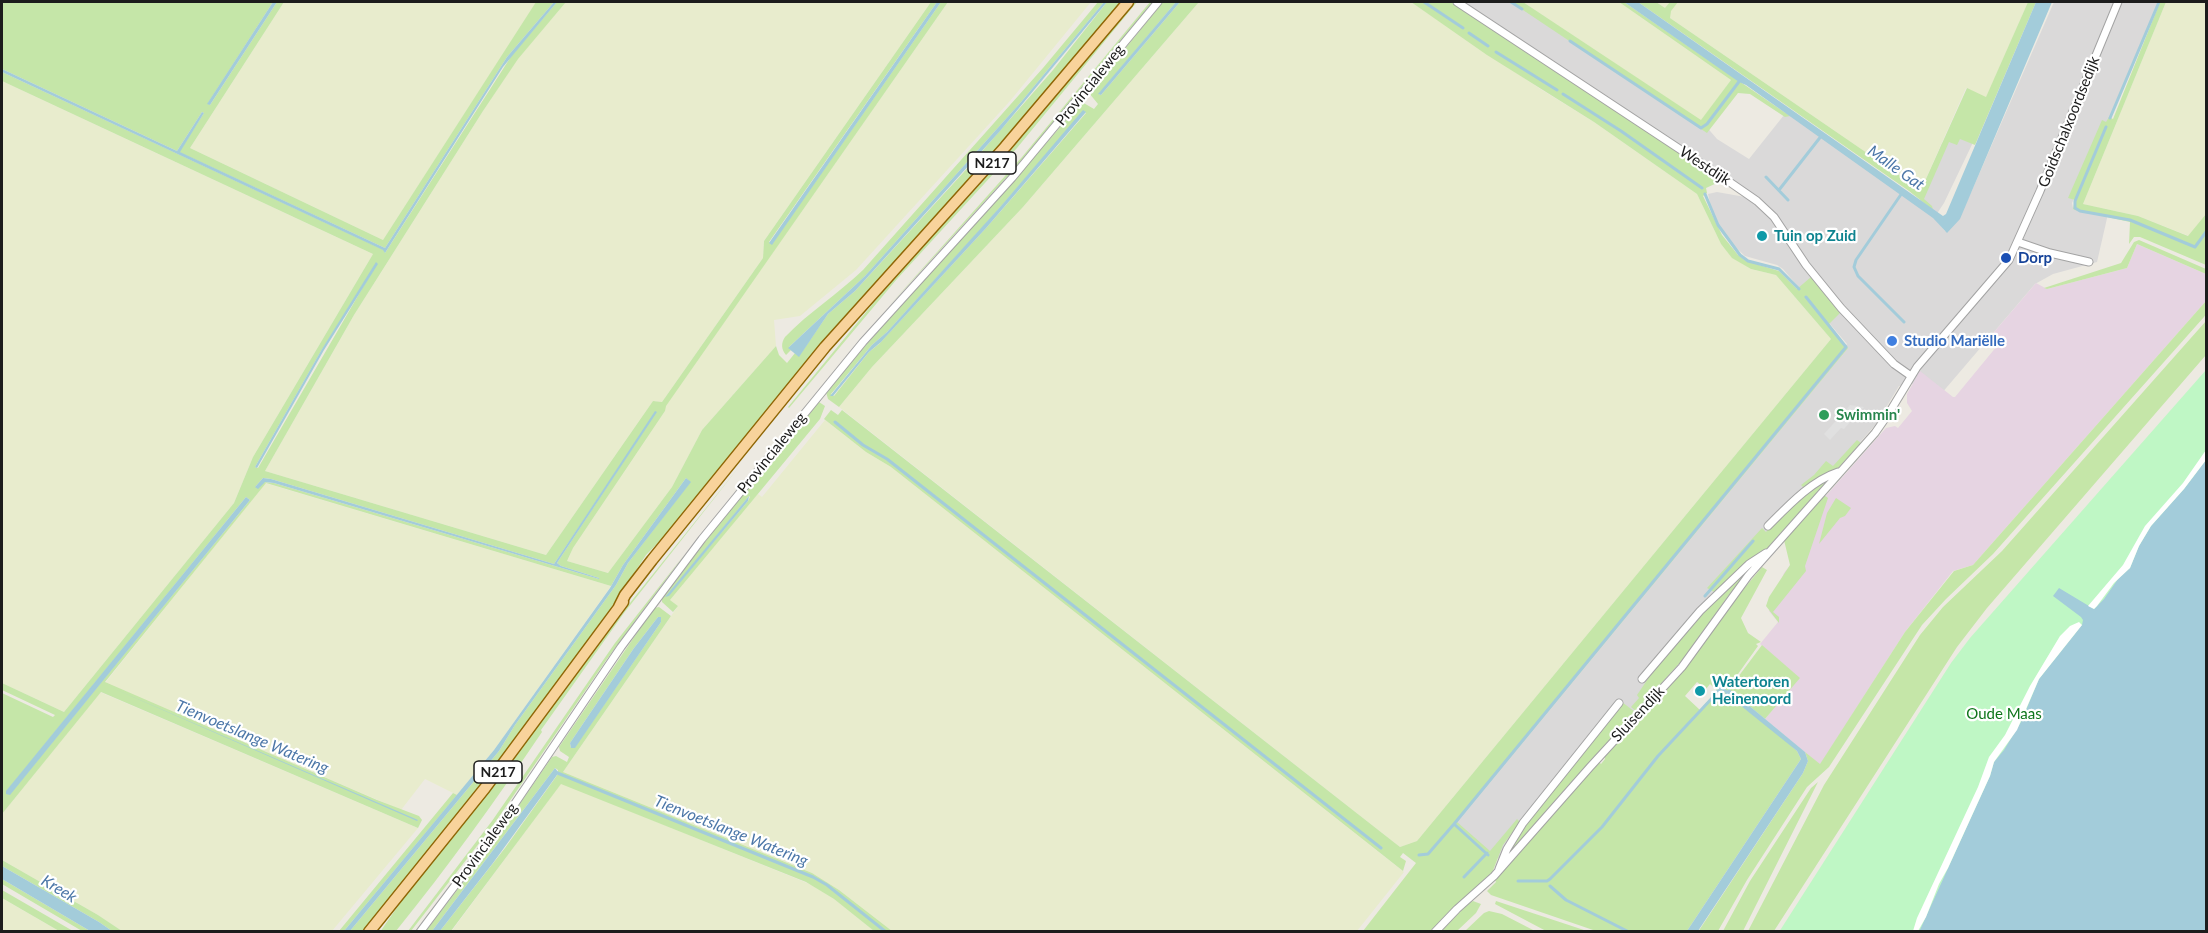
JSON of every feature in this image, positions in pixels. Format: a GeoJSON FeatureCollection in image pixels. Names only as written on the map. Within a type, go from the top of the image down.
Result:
{"type":"FeatureCollection","features":[{"type":"Feature","properties":{"kind":"main road","name":"Provincialeweg"},"geometry":{"type":"LineString","coordinates":[[369,932],[498,771],[619,607],[822,360],[851,320],[1013,139],[1128,2]]}},
{"type":"Feature","properties":{"kind":"street","name":"Provincialeweg"},"geometry":{"type":"LineString","coordinates":[[420,932],[499,828],[621,647],[702,539],[863,342],[1022,167],[1158,2]]}},
{"type":"Feature","properties":{"kind":"street","name":"Westdijk"},"geometry":{"type":"LineString","coordinates":[[1457,2],[1763,206],[1782,227],[1806,265],[1846,314],[1894,364],[1911,376]]}},
{"type":"Feature","properties":{"kind":"street","name":"Goidschalxoordsedijk"},"geometry":{"type":"LineString","coordinates":[[1911,376],[2003,269],[2018,242],[2118,2]]}},
{"type":"Feature","properties":{"kind":"street"},"geometry":{"type":"LineString","coordinates":[[2018,242],[2043,251],[2089,262]]}},
{"type":"Feature","properties":{"kind":"street","name":"Sluisendijk"},"geometry":{"type":"LineString","coordinates":[[1435,932],[1499,872],[1590,767],[1689,659],[1737,591],[1886,419],[1911,376]]}},
{"type":"Feature","properties":{"kind":"street","name":"Sluisendijk"},"geometry":{"type":"LineString","coordinates":[[1768,526],[1826,477],[1841,472]]}},
{"type":"Feature","properties":{"kind":"street","name":"Sluisendijk"},"geometry":{"type":"LineString","coordinates":[[1642,679],[1703,608],[1752,561],[1770,552]]}},
{"type":"Feature","properties":{"kind":"street","name":"Sluisendijk"},"geometry":{"type":"LineString","coordinates":[[1499,872],[1504,855],[1523,823],[1619,703]]}},
{"type":"Feature","properties":{"kind":"shaded area"},"geometry":{"type":"Polygon","coordinates":[[[1450,2],[1516,2],[1705,125],[1717,139],[1749,159],[1788,110],[1919,203],[1942,143],[1977,134],[1944,203],[1934,218],[1945,231],[1955,223],[1970,195],[2054,2],[2160,2],[2072,203],[2073,208],[2108,214],[2097,262],[2053,274],[2035,284],[1941,394],[1925,382],[1899,386],[1876,424],[1723,599],[1683,659],[1502,861],[1453,823],[1847,344],[1783,269],[1777,265],[1745,256],[1730,242],[1713,216],[1708,194],[1717,192],[1745,197],[1450,2]]]}},
{"type":"Feature","properties":{"kind":"shaded area"},"geometry":{"type":"Polygon","coordinates":[[[2137,244],[2206,274],[2206,301],[1973,565],[1953,571],[1905,632],[1820,765],[1765,719],[1799,678],[1760,644],[1778,622],[1769,611],[1784,573],[1791,564],[1786,541],[1886,428],[1895,426],[1898,428],[1912,411],[1907,403],[1907,394],[1920,371],[1955,397],[1997,346],[1989,338],[2036,283],[2047,289],[2127,268],[2137,244]]]}},
{"type":"Feature","properties":{"kind":"shaded area"},"geometry":{"type":"Polygon","coordinates":[[[1850,405],[1864,407],[1844,429],[1841,428],[1830,440],[1824,434],[1850,405]]]}},
{"type":"Feature","properties":{"kind":"green space"},"geometry":{"type":"Polygon","coordinates":[[[2,2],[273,2],[208,103],[210,105],[277,2],[284,2],[190,148],[383,240],[536,2],[554,2],[507,57],[385,248],[179,152],[204,113],[202,112],[177,151],[2,69],[2,2]]]}},
{"type":"Feature","properties":{"kind":"green space"},"geometry":{"type":"Polygon","coordinates":[[[284,2],[537,2],[383,240],[190,148],[284,2]]]}},
{"type":"Feature","properties":{"kind":"green space"},"geometry":{"type":"Polygon","coordinates":[[[557,2],[566,2],[518,59],[483,111],[354,315],[265,471],[546,555],[653,401],[662,402],[763,258],[764,241],[931,2],[937,2],[769,242],[772,244],[941,2],[948,2],[666,406],[665,411],[573,548],[567,561],[608,573],[672,487],[702,430],[776,346],[779,355],[787,363],[795,353],[799,356],[828,314],[855,291],[963,173],[1053,70],[1107,2],[1122,2],[1038,101],[868,292],[678,522],[646,555],[613,605],[514,742],[363,931],[350,931],[499,751],[515,725],[616,585],[628,563],[690,482],[686,478],[623,565],[611,586],[266,483],[105,682],[419,816],[422,820],[418,828],[101,692],[2,814],[2,693],[53,717],[55,715],[2,690],[2,683],[64,712],[234,503],[253,457],[373,254],[2,81],[2,72],[384,250],[385,253],[512,55],[557,2]],[[377,263],[321,351],[255,467],[258,468],[377,263]],[[656,412],[554,564],[271,479],[263,478],[255,487],[264,482],[274,483],[599,579],[557,563],[656,412]],[[246,497],[6,792],[10,794],[250,500],[246,497]]]}},
{"type":"Feature","properties":{"kind":"green space"},"geometry":{"type":"Polygon","coordinates":[[[566,2],[931,2],[764,241],[763,258],[662,402],[653,401],[546,555],[265,471],[354,315],[483,111],[517,59],[566,2]]]}},
{"type":"Feature","properties":{"kind":"green space"},"geometry":{"type":"Polygon","coordinates":[[[948,2],[1091,2],[1010,101],[856,270],[800,316],[774,320],[776,346],[702,430],[672,487],[608,573],[567,561],[573,548],[665,411],[665,406],[948,2]]]}},
{"type":"Feature","properties":{"kind":"green space"},"geometry":{"type":"Polygon","coordinates":[[[1098,2],[1104,2],[1021,102],[865,276],[789,347],[791,350],[786,355],[782,346],[785,337],[863,270],[1043,68],[1098,2]]]}},
{"type":"Feature","properties":{"kind":"green space"},"geometry":{"type":"Polygon","coordinates":[[[1134,2],[1137,2],[1017,148],[897,279],[789,408],[885,289],[1011,150],[1134,2]]]}},
{"type":"Feature","properties":{"kind":"green space"},"geometry":{"type":"Polygon","coordinates":[[[1150,2],[1153,2],[1017,166],[888,307],[1022,157],[1150,2]]]}},
{"type":"Feature","properties":{"kind":"green space"},"geometry":{"type":"Polygon","coordinates":[[[1163,2],[1176,2],[1099,94],[1101,95],[1180,2],[1199,2],[1023,207],[872,367],[839,407],[828,399],[826,392],[857,355],[1082,102],[1094,109],[1098,104],[1089,93],[1163,2]],[[1084,111],[983,227],[887,332],[872,345],[831,394],[834,396],[869,352],[987,227],[1086,113],[1084,111]]]}},
{"type":"Feature","properties":{"kind":"green space"},"geometry":{"type":"Polygon","coordinates":[[[1199,2],[1411,2],[1594,122],[1697,194],[1721,244],[1732,257],[1751,269],[1776,275],[1831,339],[1417,841],[1400,847],[839,407],[872,367],[1023,207],[1199,2]]]}},
{"type":"Feature","properties":{"kind":"green space"},"geometry":{"type":"Polygon","coordinates":[[[1411,2],[1451,2],[1719,179],[1719,182],[1706,188],[1707,193],[1703,196],[1722,235],[1738,255],[1746,261],[1779,271],[1797,289],[1811,277],[1840,313],[1829,324],[1848,348],[1457,822],[1490,851],[1517,819],[1520,822],[1503,845],[1492,873],[1430,931],[1363,931],[1416,863],[1403,853],[1400,857],[1406,861],[1403,871],[891,467],[866,452],[824,419],[831,410],[838,415],[842,410],[1400,847],[1417,841],[1831,339],[1776,275],[1751,269],[1732,258],[1721,244],[1697,194],[1594,122],[1487,55],[1411,2]]]}},
{"type":"Feature","properties":{"kind":"green space"},"geometry":{"type":"Polygon","coordinates":[[[1511,2],[1523,2],[1701,120],[1731,80],[1619,2],[1624,2],[1790,116],[1785,117],[1750,94],[1738,93],[1707,133],[1511,2]]]}},
{"type":"Feature","properties":{"kind":"green space"},"geometry":{"type":"Polygon","coordinates":[[[1523,2],[1619,2],[1731,80],[1701,121],[1523,2]]]}},
{"type":"Feature","properties":{"kind":"green space"},"geometry":{"type":"Polygon","coordinates":[[[1638,2],[2028,2],[1986,98],[1966,88],[1921,190],[1670,18],[1638,2]]]}},
{"type":"Feature","properties":{"kind":"green space"},"geometry":{"type":"Polygon","coordinates":[[[1638,2],[1656,2],[1665,8],[1670,2],[1678,2],[1671,11],[1670,18],[1921,190],[1967,88],[1986,97],[2028,2],[2036,2],[1975,145],[1960,139],[1957,145],[1949,142],[1924,199],[1933,210],[1638,2]]]}},
{"type":"Feature","properties":{"kind":"green space"},"geometry":{"type":"Polygon","coordinates":[[[2160,2],[2166,2],[2083,204],[2138,216],[2188,236],[2206,214],[2206,265],[2140,237],[2134,237],[2129,244],[2130,222],[2075,210],[2073,209],[2075,200],[2068,198],[2102,120],[2106,122],[2109,117],[2113,119],[2160,2]]]}},
{"type":"Feature","properties":{"kind":"green space"},"geometry":{"type":"Polygon","coordinates":[[[2166,2],[2206,2],[2206,214],[2189,236],[2138,216],[2083,204],[2166,2]]]}},
{"type":"Feature","properties":{"kind":"green space"},"geometry":{"type":"Polygon","coordinates":[[[2,81],[373,254],[253,457],[234,503],[64,712],[2,683],[2,81]]]}},
{"type":"Feature","properties":{"kind":"green space"},"geometry":{"type":"Polygon","coordinates":[[[2139,240],[2206,269],[2206,274],[2137,244],[2127,268],[2044,288],[2121,263],[2134,242],[2139,240]]]}},
{"type":"Feature","properties":{"kind":"green space"},"geometry":{"type":"Polygon","coordinates":[[[2206,301],[2204,317],[1993,554],[1922,625],[1829,767],[1807,787],[1747,880],[1718,931],[1698,932],[1803,773],[1808,761],[1805,752],[1820,764],[1905,632],[1954,571],[1973,565],[2206,301]]]}},
{"type":"Feature","properties":{"kind":"green space"},"geometry":{"type":"Polygon","coordinates":[[[2206,321],[2206,355],[1987,608],[1957,647],[1774,931],[1748,931],[1824,785],[1920,635],[1943,607],[2002,551],[2206,321]]]}},
{"type":"Feature","properties":{"kind":"green space","name":"Oude Maas"},"geometry":{"type":"Polygon","coordinates":[[[2206,370],[2206,546],[1941,931],[1779,932],[1951,663],[1970,638],[2206,370]]]}},
{"type":"Feature","properties":{"kind":"green space"},"geometry":{"type":"Polygon","coordinates":[[[819,402],[825,406],[820,419],[670,600],[678,606],[673,612],[662,602],[662,597],[741,496],[819,402]],[[749,496],[668,596],[748,501],[749,496]]]}},
{"type":"Feature","properties":{"kind":"green space"},"geometry":{"type":"Polygon","coordinates":[[[825,420],[866,452],[891,467],[1404,872],[1357,931],[892,931],[839,890],[812,873],[563,772],[678,606],[670,600],[751,501],[758,494],[762,497],[825,420]]]}},
{"type":"Feature","properties":{"kind":"green space"},"geometry":{"type":"Polygon","coordinates":[[[1857,440],[1861,443],[1839,467],[1806,490],[1801,485],[1826,461],[1833,466],[1857,440]]]}},
{"type":"Feature","properties":{"kind":"green space"},"geometry":{"type":"Polygon","coordinates":[[[739,467],[624,613],[541,730],[542,732],[507,783],[434,882],[396,931],[380,932],[414,883],[502,774],[633,599],[739,467]]]}},
{"type":"Feature","properties":{"kind":"green space"},"geometry":{"type":"Polygon","coordinates":[[[1831,477],[1769,547],[1740,569],[1716,593],[1707,588],[1762,528],[1766,532],[1797,502],[1831,477]]]}},
{"type":"Feature","properties":{"kind":"green space"},"geometry":{"type":"Polygon","coordinates":[[[265,483],[611,586],[494,750],[457,795],[425,779],[401,810],[105,683],[265,483]]]}},
{"type":"Feature","properties":{"kind":"green space"},"geometry":{"type":"Polygon","coordinates":[[[1824,495],[1828,498],[1805,566],[1806,571],[1773,612],[1779,617],[1779,623],[1766,606],[1769,597],[1790,565],[1784,540],[1824,495]]]}},
{"type":"Feature","properties":{"kind":"green space"},"geometry":{"type":"Polygon","coordinates":[[[1836,498],[1851,508],[1819,544],[1827,513],[1836,498]]]}},
{"type":"Feature","properties":{"kind":"green space"},"geometry":{"type":"Polygon","coordinates":[[[684,555],[607,659],[494,824],[411,931],[408,931],[492,821],[615,643],[684,555]]]}},
{"type":"Feature","properties":{"kind":"green space"},"geometry":{"type":"Polygon","coordinates":[[[1759,559],[1728,596],[1687,655],[1636,711],[1631,707],[1639,698],[1637,695],[1656,667],[1702,610],[1707,609],[1759,559]]]}},
{"type":"Feature","properties":{"kind":"green space"},"geometry":{"type":"Polygon","coordinates":[[[1762,567],[1767,570],[1741,618],[1748,633],[1761,642],[1756,644],[1758,646],[1728,688],[1797,751],[1801,759],[1687,931],[1596,931],[1491,895],[1487,891],[1496,882],[1495,880],[1687,666],[1737,597],[1762,567]],[[1697,682],[1685,696],[1700,710],[1713,695],[1720,700],[1723,696],[1710,684],[1706,689],[1697,682]]]}},
{"type":"Feature","properties":{"kind":"green space"},"geometry":{"type":"Polygon","coordinates":[[[659,607],[671,616],[563,772],[812,873],[839,890],[892,931],[874,931],[834,899],[806,882],[561,784],[451,931],[440,931],[505,848],[558,774],[555,768],[432,931],[425,932],[488,850],[552,757],[556,756],[567,762],[569,757],[560,751],[559,747],[654,608],[659,607]],[[658,617],[634,648],[570,743],[571,748],[575,747],[661,622],[661,617],[658,617]]]}},
{"type":"Feature","properties":{"kind":"green space"},"geometry":{"type":"Polygon","coordinates":[[[1762,645],[1800,678],[1765,719],[1729,689],[1762,645]]]}},
{"type":"Feature","properties":{"kind":"green space"},"geometry":{"type":"Polygon","coordinates":[[[100,692],[418,828],[332,931],[122,931],[2,860],[2,814],[100,692]]]}},
{"type":"Feature","properties":{"kind":"green space"},"geometry":{"type":"Polygon","coordinates":[[[1622,702],[1635,712],[1505,859],[1517,835],[1622,702]]]}},
{"type":"Feature","properties":{"kind":"green space"},"geometry":{"type":"Polygon","coordinates":[[[1818,782],[1743,931],[1723,931],[1750,881],[1811,788],[1818,782]]]}},
{"type":"Feature","properties":{"kind":"green space"},"geometry":{"type":"Polygon","coordinates":[[[561,783],[812,885],[834,899],[874,931],[451,932],[561,783]]]}},
{"type":"Feature","properties":{"kind":"green space"},"geometry":{"type":"Polygon","coordinates":[[[453,793],[457,795],[344,931],[339,931],[453,793]]]}},
{"type":"Feature","properties":{"kind":"green space"},"geometry":{"type":"Polygon","coordinates":[[[2,860],[122,931],[112,931],[2,866],[2,860]]]}},
{"type":"Feature","properties":{"kind":"green space"},"geometry":{"type":"Polygon","coordinates":[[[2,879],[90,931],[82,931],[2,884],[2,879]]]}},
{"type":"Feature","properties":{"kind":"green space"},"geometry":{"type":"Polygon","coordinates":[[[2,890],[73,931],[59,931],[2,898],[2,890]]]}},
{"type":"Feature","properties":{"kind":"green space"},"geometry":{"type":"Polygon","coordinates":[[[2,898],[12,904],[59,931],[2,931],[2,898]]]}},
{"type":"Feature","properties":{"kind":"green space"},"geometry":{"type":"Polygon","coordinates":[[[1473,901],[1481,904],[1476,913],[1457,931],[1440,932],[1468,904],[1473,901]]]}},
{"type":"Feature","properties":{"kind":"green space"},"geometry":{"type":"Polygon","coordinates":[[[1496,901],[1587,931],[1546,931],[1495,904],[1496,901]]]}},
{"type":"Feature","properties":{"kind":"green space"},"geometry":{"type":"Polygon","coordinates":[[[1489,911],[1502,914],[1535,931],[1465,931],[1489,911]]]}},
{"type":"Feature","properties":{"kind":"water"},"geometry":{"type":"Polygon","coordinates":[[[273,2],[277,2],[210,105],[207,104],[273,2]]]}},
{"type":"Feature","properties":{"kind":"water"},"geometry":{"type":"Polygon","coordinates":[[[554,2],[557,2],[503,67],[385,253],[383,250],[2,72],[2,69],[177,151],[202,112],[204,113],[180,152],[385,248],[507,57],[554,2]]]}},
{"type":"Feature","properties":{"kind":"water"},"geometry":{"type":"Polygon","coordinates":[[[937,2],[941,2],[772,245],[769,243],[937,2]]]}},
{"type":"Feature","properties":{"kind":"water"},"geometry":{"type":"Polygon","coordinates":[[[1104,2],[1107,2],[1000,131],[855,291],[828,314],[799,357],[788,348],[865,276],[1021,102],[1104,2]]]}},
{"type":"Feature","properties":{"kind":"water"},"geometry":{"type":"Polygon","coordinates":[[[1176,2],[1180,2],[1101,95],[1098,94],[1176,2]]]}},
{"type":"Feature","properties":{"kind":"water"},"geometry":{"type":"Polygon","coordinates":[[[1624,2],[1638,2],[1943,216],[1946,214],[2036,2],[2052,2],[1960,219],[1947,233],[1933,218],[1746,85],[1624,2]]]}},
{"type":"Feature","properties":{"kind":"water"},"geometry":{"type":"Polygon","coordinates":[[[1083,110],[1086,112],[987,227],[881,342],[869,352],[833,396],[830,396],[872,345],[887,332],[1001,206],[1083,110]]]}},
{"type":"Feature","properties":{"kind":"water"},"geometry":{"type":"Polygon","coordinates":[[[376,262],[378,264],[324,350],[257,468],[255,467],[322,349],[376,262]]]}},
{"type":"Feature","properties":{"kind":"water"},"geometry":{"type":"Polygon","coordinates":[[[655,411],[657,412],[557,563],[599,579],[274,483],[265,482],[258,489],[255,487],[263,478],[271,479],[554,564],[655,411]]]}},
{"type":"Feature","properties":{"kind":"water"},"geometry":{"type":"Polygon","coordinates":[[[2206,460],[2206,931],[1919,932],[1990,776],[1994,762],[2021,722],[2039,679],[2082,625],[2081,617],[2053,596],[2059,588],[2094,609],[2130,568],[2151,526],[2206,460]]]}},
{"type":"Feature","properties":{"kind":"water"},"geometry":{"type":"Polygon","coordinates":[[[686,478],[691,482],[628,563],[616,585],[515,725],[499,751],[350,931],[344,931],[494,750],[686,478]]]}},
{"type":"Feature","properties":{"kind":"water"},"geometry":{"type":"Polygon","coordinates":[[[749,496],[748,501],[669,596],[665,597],[749,496]]]}},
{"type":"Feature","properties":{"kind":"water"},"geometry":{"type":"Polygon","coordinates":[[[246,497],[250,500],[10,795],[6,794],[6,791],[246,497]]]}},
{"type":"Feature","properties":{"kind":"water"},"geometry":{"type":"Polygon","coordinates":[[[658,617],[661,617],[661,622],[575,748],[571,748],[570,743],[634,648],[658,617]]]}},
{"type":"Feature","properties":{"kind":"water"},"geometry":{"type":"Polygon","coordinates":[[[110,687],[418,820],[417,821],[110,687]]]}},
{"type":"Feature","properties":{"kind":"water"},"geometry":{"type":"Polygon","coordinates":[[[1729,689],[1805,752],[1808,761],[1803,773],[1698,931],[1687,931],[1801,759],[1797,751],[1725,693],[1729,689]]]}},
{"type":"Feature","properties":{"kind":"water"},"geometry":{"type":"Polygon","coordinates":[[[555,768],[557,775],[493,863],[440,931],[432,931],[555,768]]]}},
{"type":"Feature","properties":{"kind":"water"},"geometry":{"type":"Polygon","coordinates":[[[2,866],[112,931],[90,931],[2,879],[2,866]]]}},
{"type":"Feature","properties":{"kind":"pier"},"geometry":{"type":"Polygon","coordinates":[[[2206,450],[2206,460],[2151,526],[2130,568],[2114,583],[2094,609],[2088,606],[2123,565],[2145,526],[2183,483],[2206,450]]]}},
{"type":"Feature","properties":{"kind":"pier"},"geometry":{"type":"Polygon","coordinates":[[[2079,622],[2082,625],[2039,679],[2017,730],[1994,762],[1990,776],[1939,884],[1926,917],[1918,931],[1913,931],[1978,787],[1989,757],[2005,735],[2030,686],[2060,636],[2070,626],[2079,622]]]}},
{"type":"Feature","properties":{"kind":"waterway"},"geometry":{"type":"LineString","coordinates":[[1424,2],[1463,28]]}},
{"type":"Feature","properties":{"kind":"waterway"},"geometry":{"type":"LineString","coordinates":[[1511,2],[1522,9]]}},
{"type":"Feature","properties":{"kind":"waterway"},"geometry":{"type":"LineString","coordinates":[[2110,118],[2159,2]]}},
{"type":"Feature","properties":{"kind":"waterway"},"geometry":{"type":"LineString","coordinates":[[1469,33],[1488,46]]}},
{"type":"Feature","properties":{"kind":"waterway"},"geometry":{"type":"LineString","coordinates":[[1570,41],[1701,128],[1707,124],[1741,79]]}},
{"type":"Feature","properties":{"kind":"waterway"},"geometry":{"type":"LineString","coordinates":[[1496,52],[1557,90]]}},
{"type":"Feature","properties":{"kind":"waterway"},"geometry":{"type":"LineString","coordinates":[[1563,94],[1621,131],[1702,188]]}},
{"type":"Feature","properties":{"kind":"waterway"},"geometry":{"type":"LineString","coordinates":[[2106,127],[2075,201],[2075,208],[2080,211],[2130,220],[2195,247],[2206,232]]}},
{"type":"Feature","properties":{"kind":"waterway"},"geometry":{"type":"LineString","coordinates":[[1779,190],[1822,135]]}},
{"type":"Feature","properties":{"kind":"waterway"},"geometry":{"type":"LineString","coordinates":[[1766,177],[1788,200]]}},
{"type":"Feature","properties":{"kind":"waterway","name":"Malle Gat"},"geometry":{"type":"LineString","coordinates":[[1902,193],[1856,260],[1854,267],[1858,276],[1904,322]]}},
{"type":"Feature","properties":{"kind":"waterway"},"geometry":{"type":"LineString","coordinates":[[1705,194],[1718,225],[1740,255],[1748,261],[1779,269],[1799,289]]}},
{"type":"Feature","properties":{"kind":"waterway"},"geometry":{"type":"LineString","coordinates":[[1454,824],[1846,347],[1806,297]]}},
{"type":"Feature","properties":{"kind":"waterway"},"geometry":{"type":"LineString","coordinates":[[835,422],[863,445],[887,459],[1381,848]]}},
{"type":"Feature","properties":{"kind":"waterway"},"geometry":{"type":"LineString","coordinates":[[1705,596],[1753,541]]}},
{"type":"Feature","properties":{"kind":"waterway"},"geometry":{"type":"LineString","coordinates":[[1718,691],[1721,688],[1728,693]]}},
{"type":"Feature","properties":{"kind":"waterway"},"geometry":{"type":"LineString","coordinates":[[1518,881],[1547,881],[1550,879],[1602,827],[1658,756],[1715,695]]}},
{"type":"Feature","properties":{"kind":"waterway","name":"Tienvoetslange Watering"},"geometry":{"type":"LineString","coordinates":[[555,772],[813,877],[827,885],[886,932]]}},
{"type":"Feature","properties":{"kind":"waterway"},"geometry":{"type":"LineString","coordinates":[[1419,855],[1428,854],[1454,824],[1488,855]]}},
{"type":"Feature","properties":{"kind":"waterway"},"geometry":{"type":"LineString","coordinates":[[1464,877],[1487,853]]}},
{"type":"Feature","properties":{"kind":"waterway"},"geometry":{"type":"LineString","coordinates":[[1550,886],[1566,900],[1629,932]]}},
{"type":"Feature","properties":{"kind":"place","name":"Tuin op Zuid"},"geometry":{"type":"Point","coordinates":[1762,236]}},
{"type":"Feature","properties":{"kind":"place","name":"Dorp"},"geometry":{"type":"Point","coordinates":[2006,258]}},
{"type":"Feature","properties":{"kind":"place","name":"Studio Mariëlle"},"geometry":{"type":"Point","coordinates":[1892,341]}},
{"type":"Feature","properties":{"kind":"place","name":"Swimmin'"},"geometry":{"type":"Point","coordinates":[1824,415]}},
{"type":"Feature","properties":{"kind":"place","name":"Watertoren Heinenoord"},"geometry":{"type":"Point","coordinates":[1700,691]}},
{"type":"Feature","properties":{"kind":"water label","name":"Kreek"},"geometry":{"type":"Point","coordinates":[59,889]}}]}
